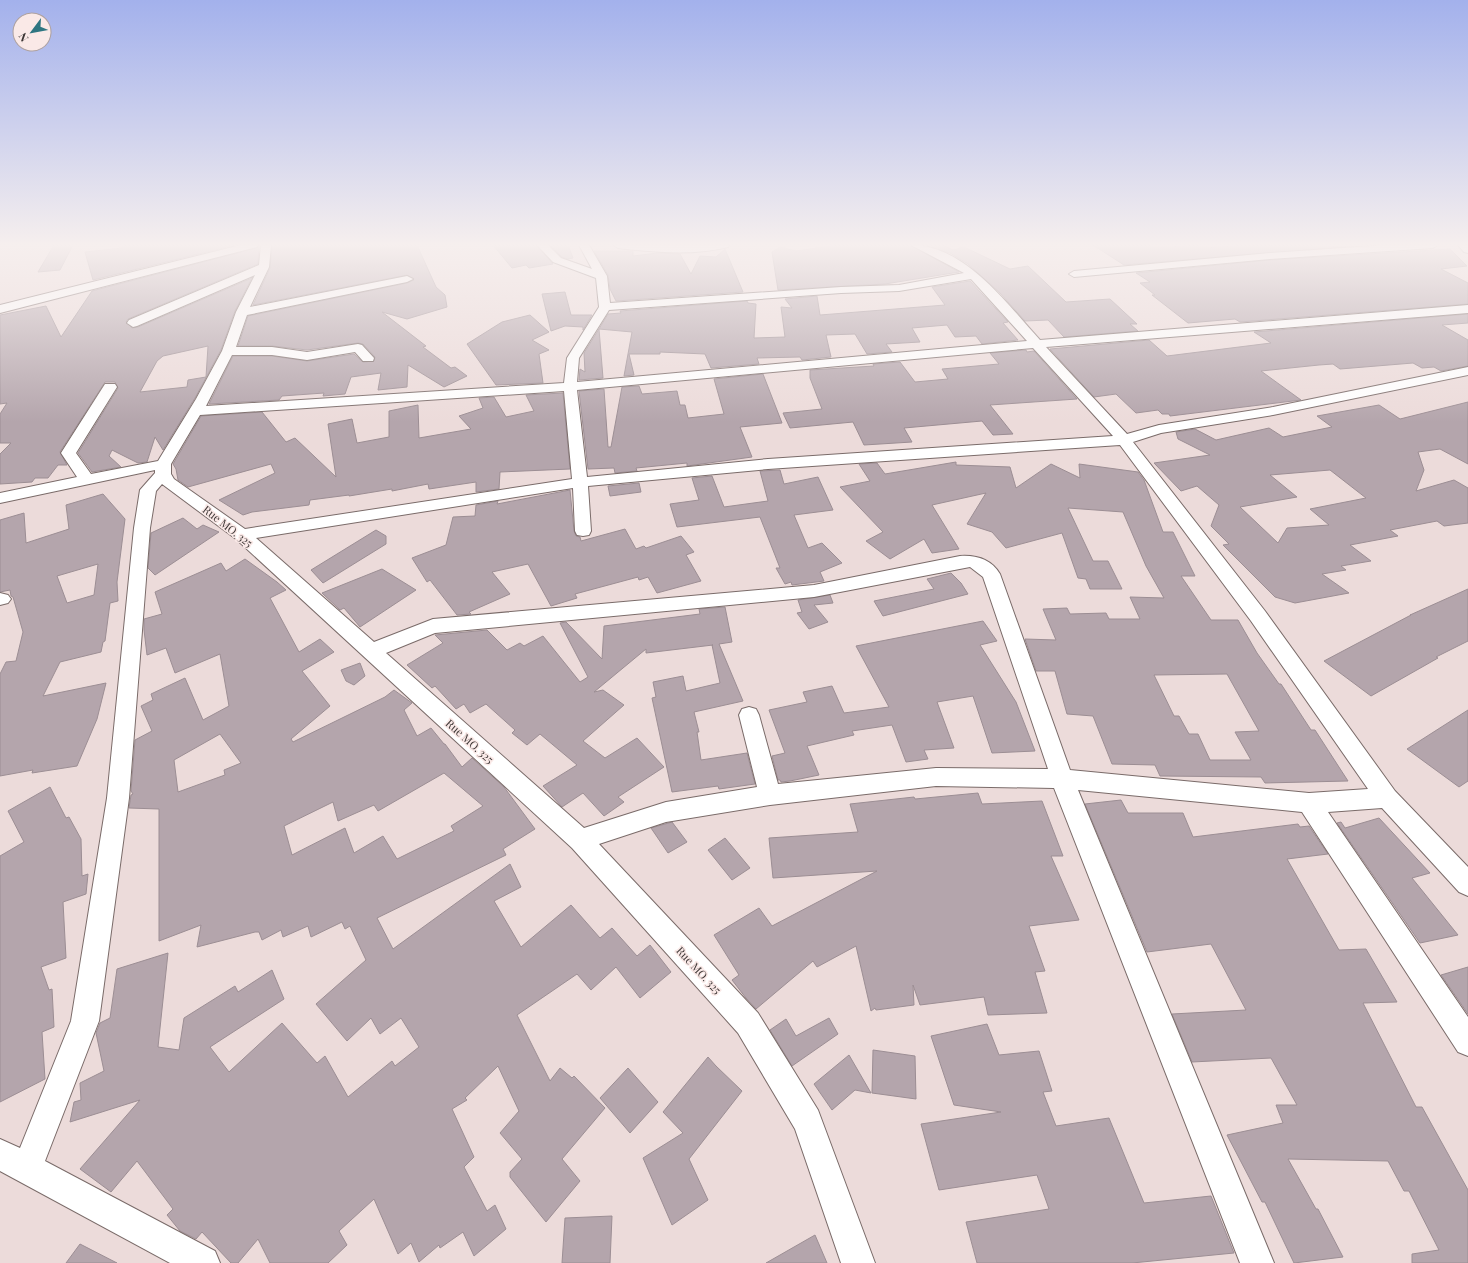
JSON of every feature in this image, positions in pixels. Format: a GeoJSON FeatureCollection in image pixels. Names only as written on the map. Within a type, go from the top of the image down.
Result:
{"type":"FeatureCollection","features":[{"type":"Feature","properties":{"kind":"street"},"geometry":{"type":"LineString","coordinates":[[0,309],[20,304]]}},
{"type":"Feature","properties":{"kind":"street"},"geometry":{"type":"LineString","coordinates":[[133,323],[178,304]]}},
{"type":"Feature","properties":{"kind":"street"},"geometry":{"type":"LineString","coordinates":[[27,1168],[86,1021],[118,798],[142,528],[148,490],[163,469],[185,426],[196,411],[228,351],[246,304]]}},
{"type":"Feature","properties":{"kind":"street"},"geometry":{"type":"LineString","coordinates":[[242,312],[282,304]]}},
{"type":"Feature","properties":{"kind":"street"},"geometry":{"type":"LineString","coordinates":[[583,531],[578,448],[570,387],[573,358],[605,307],[605,304]]}},
{"type":"Feature","properties":{"kind":"street"},"geometry":{"type":"LineString","coordinates":[[605,307],[647,304]]}},
{"type":"Feature","properties":{"kind":"street"},"geometry":{"type":"LineString","coordinates":[[1000,304],[1124,440],[1258,616],[1388,798],[1468,884]]}},
{"type":"Feature","properties":{"kind":"street"},"geometry":{"type":"LineString","coordinates":[[196,411],[570,387],[1036,344],[1468,309]]}},
{"type":"Feature","properties":{"kind":"street"},"geometry":{"type":"LineString","coordinates":[[228,351],[272,351],[307,356],[358,348],[368,358]]}},
{"type":"Feature","properties":{"kind":"street"},"geometry":{"type":"LineString","coordinates":[[242,535],[580,482],[768,464],[1124,440],[1159,429],[1273,411],[1468,371]]}},
{"type":"Feature","properties":{"kind":"street"},"geometry":{"type":"LineString","coordinates":[[86,479],[68,453],[110,387]]}},
{"type":"Feature","properties":{"kind":"street"},"geometry":{"type":"LineString","coordinates":[[0,498],[86,479],[163,469]]}},
{"type":"Feature","properties":{"kind":"street","name":"Rue MO. 325"},"geometry":{"type":"LineString","coordinates":[[163,469],[168,482],[242,535],[580,840],[748,1023],[807,1121],[858,1263]]}},
{"type":"Feature","properties":{"kind":"street"},"geometry":{"type":"LineString","coordinates":[[372,651],[433,626],[814,592],[960,562],[974,561],[991,574],[1062,779],[1257,1263]]}},
{"type":"Feature","properties":{"kind":"street"},"geometry":{"type":"LineString","coordinates":[[749,715],[770,794]]}},
{"type":"Feature","properties":{"kind":"street"},"geometry":{"type":"LineString","coordinates":[[580,840],[666,812],[770,794],[936,777],[1062,779],[1309,803],[1388,798]]}},
{"type":"Feature","properties":{"kind":"street"},"geometry":{"type":"LineString","coordinates":[[1309,803],[1468,1042]]}},
{"type":"Feature","properties":{"kind":"street"},"geometry":{"type":"LineString","coordinates":[[0,1154],[203,1263]]}},
{"type":"Feature","properties":{"kind":"building"},"geometry":{"type":"Polygon","coordinates":[[[83,304],[164,304],[128,319],[126,322],[132,328],[138,327],[192,304],[239,304],[221,350],[195,398],[163,450],[155,437],[147,462],[138,463],[112,450],[109,456],[121,467],[92,472],[78,453],[118,388],[115,382],[105,382],[60,452],[67,465],[58,465],[48,478],[35,478],[32,482],[0,484],[0,454],[11,443],[0,443],[0,414],[7,403],[0,404],[0,315],[46,306],[61,337],[83,304]],[[208,346],[163,356],[157,361],[140,392],[187,387],[188,380],[206,377],[208,346]]]}},
{"type":"Feature","properties":{"kind":"building"},"geometry":{"type":"Polygon","coordinates":[[[306,304],[446,304],[447,307],[407,319],[382,312],[426,346],[423,347],[451,368],[455,367],[467,376],[444,387],[408,365],[407,387],[378,390],[381,373],[351,377],[345,394],[323,396],[324,393],[282,396],[279,400],[209,404],[233,356],[272,356],[307,361],[354,354],[363,362],[374,361],[375,357],[363,344],[358,343],[307,350],[272,346],[238,346],[248,316],[306,304]]]}},
{"type":"Feature","properties":{"kind":"building"},"geometry":{"type":"Polygon","coordinates":[[[544,304],[568,304],[571,315],[592,315],[583,330],[583,327],[565,326],[551,331],[544,304]]]}},
{"type":"Feature","properties":{"kind":"building"},"geometry":{"type":"Polygon","coordinates":[[[710,304],[756,304],[754,338],[785,337],[781,307],[792,308],[789,304],[818,304],[820,315],[945,305],[944,304],[991,304],[1008,322],[1003,323],[1018,340],[982,344],[976,336],[955,337],[947,325],[912,328],[920,342],[886,344],[892,352],[867,354],[855,334],[826,335],[831,357],[802,360],[800,357],[757,358],[759,364],[711,368],[705,354],[660,352],[660,354],[629,354],[634,375],[624,376],[632,332],[599,329],[608,314],[621,313],[620,311],[710,304]]]}},
{"type":"Feature","properties":{"kind":"building"},"geometry":{"type":"Polygon","coordinates":[[[1010,304],[1115,304],[1137,324],[1130,324],[1138,331],[1064,337],[1048,320],[1025,321],[1010,304]]]}},
{"type":"Feature","properties":{"kind":"building"},"geometry":{"type":"Polygon","coordinates":[[[1163,304],[1468,304],[1240,322],[1235,319],[1188,323],[1163,304]]]}},
{"type":"Feature","properties":{"kind":"building"},"geometry":{"type":"Polygon","coordinates":[[[1468,314],[1468,323],[1442,325],[1468,340],[1468,366],[1441,371],[1434,367],[1422,368],[1413,363],[1340,369],[1333,364],[1261,371],[1301,400],[1170,416],[1169,414],[1162,414],[1158,410],[1136,413],[1116,394],[1094,397],[1050,349],[1149,340],[1167,356],[1271,343],[1254,332],[1468,314]]]}},
{"type":"Feature","properties":{"kind":"building"},"geometry":{"type":"Polygon","coordinates":[[[530,315],[549,332],[532,340],[549,350],[539,354],[543,383],[496,385],[467,344],[502,322],[530,315]]]}},
{"type":"Feature","properties":{"kind":"building"},"geometry":{"type":"Polygon","coordinates":[[[599,329],[603,378],[579,380],[580,369],[585,372],[584,353],[599,329]]]}},
{"type":"Feature","properties":{"kind":"building"},"geometry":{"type":"Polygon","coordinates":[[[1026,350],[1027,352],[1034,351],[1077,399],[990,405],[1013,434],[993,435],[982,421],[904,428],[912,442],[864,445],[853,422],[790,428],[783,413],[822,409],[810,378],[810,370],[874,366],[873,364],[900,362],[915,382],[948,379],[942,369],[999,364],[990,353],[1026,350]]]}},
{"type":"Feature","properties":{"kind":"building"},"geometry":{"type":"Polygon","coordinates":[[[763,374],[782,423],[740,427],[752,457],[687,466],[687,463],[636,468],[637,471],[615,473],[614,468],[588,469],[579,391],[604,389],[608,447],[611,447],[622,387],[639,386],[642,394],[677,391],[680,405],[685,405],[688,418],[724,414],[714,379],[763,374]]]}},
{"type":"Feature","properties":{"kind":"building"},"geometry":{"type":"Polygon","coordinates":[[[563,393],[570,469],[500,472],[499,489],[476,492],[476,482],[429,489],[428,484],[392,491],[392,489],[349,496],[310,500],[309,505],[252,512],[243,515],[219,500],[275,473],[271,464],[188,487],[178,480],[176,469],[173,464],[201,416],[262,412],[286,442],[295,438],[336,477],[328,424],[352,419],[357,443],[389,437],[389,411],[418,405],[419,438],[471,429],[459,416],[483,408],[479,398],[494,397],[506,417],[534,411],[526,395],[563,393]]]}},
{"type":"Feature","properties":{"kind":"building"},"geometry":{"type":"Polygon","coordinates":[[[1468,402],[1468,464],[1440,449],[1418,452],[1424,470],[1416,491],[1454,480],[1468,488],[1468,523],[1444,526],[1437,521],[1390,530],[1398,536],[1350,545],[1371,561],[1341,566],[1346,570],[1322,574],[1349,593],[1295,603],[1275,597],[1223,545],[1229,544],[1211,526],[1219,505],[1197,486],[1181,491],[1154,463],[1210,455],[1178,439],[1176,432],[1195,429],[1216,440],[1269,428],[1283,437],[1332,427],[1317,416],[1379,405],[1400,419],[1468,402]],[[1330,470],[1270,475],[1297,497],[1240,507],[1278,543],[1287,528],[1329,525],[1310,509],[1366,498],[1330,470]]]}},
{"type":"Feature","properties":{"kind":"building"},"geometry":{"type":"Polygon","coordinates":[[[956,462],[956,465],[1010,467],[1016,488],[1051,464],[1080,478],[1079,464],[1138,472],[1144,480],[1163,532],[1173,532],[1195,576],[1181,576],[1211,620],[1238,620],[1257,653],[1279,684],[1281,684],[1311,730],[1315,730],[1348,781],[1265,783],[1261,777],[1160,776],[1155,765],[1112,764],[1093,716],[1067,714],[1055,671],[1036,671],[1025,639],[1056,640],[1043,609],[1067,608],[1070,614],[1106,613],[1109,619],[1140,619],[1130,597],[1164,598],[1146,566],[1123,512],[1068,508],[1093,561],[1108,561],[1122,589],[1090,589],[1086,579],[1078,578],[1062,533],[1006,548],[992,532],[967,524],[986,493],[932,505],[959,549],[932,553],[924,539],[890,559],[866,541],[883,532],[840,487],[870,481],[859,464],[877,463],[885,474],[956,462]],[[1227,674],[1154,675],[1174,716],[1179,716],[1189,734],[1198,734],[1210,760],[1251,760],[1235,732],[1259,731],[1227,674]]]}},
{"type":"Feature","properties":{"kind":"building"},"geometry":{"type":"Polygon","coordinates":[[[780,470],[784,484],[818,477],[833,510],[794,515],[808,548],[822,543],[842,563],[820,572],[824,581],[792,585],[791,582],[785,584],[776,568],[780,568],[760,517],[677,527],[670,504],[699,500],[692,478],[712,476],[724,507],[768,501],[760,471],[780,470]]]}},
{"type":"Feature","properties":{"kind":"building"},"geometry":{"type":"Polygon","coordinates":[[[639,483],[641,492],[610,496],[608,486],[639,483]]]}},
{"type":"Feature","properties":{"kind":"building"},"geometry":{"type":"Polygon","coordinates":[[[570,490],[574,531],[576,536],[580,537],[581,541],[625,529],[636,549],[644,546],[646,548],[681,536],[694,552],[686,555],[701,581],[657,593],[648,577],[639,580],[638,577],[575,594],[577,598],[551,606],[528,564],[492,572],[510,594],[469,612],[471,614],[457,615],[430,580],[427,582],[412,558],[446,545],[453,517],[475,516],[476,505],[498,501],[497,504],[570,490]]]}},
{"type":"Feature","properties":{"kind":"building"},"geometry":{"type":"Polygon","coordinates":[[[103,494],[125,519],[117,582],[118,601],[110,603],[105,641],[103,642],[101,652],[60,662],[43,696],[106,683],[97,719],[77,766],[32,773],[33,770],[0,776],[0,674],[6,662],[16,661],[23,632],[10,590],[0,592],[0,520],[24,513],[26,543],[69,529],[66,505],[103,494]],[[98,564],[57,576],[67,603],[94,595],[98,564]]]}},
{"type":"Feature","properties":{"kind":"building"},"geometry":{"type":"Polygon","coordinates":[[[183,518],[197,529],[203,525],[219,532],[155,575],[148,568],[151,533],[183,518]]]}},
{"type":"Feature","properties":{"kind":"building"},"geometry":{"type":"Polygon","coordinates":[[[376,530],[386,536],[386,544],[323,583],[311,570],[376,530]]]}},
{"type":"Feature","properties":{"kind":"building"},"geometry":{"type":"Polygon","coordinates":[[[245,559],[277,582],[286,590],[270,598],[299,652],[320,639],[334,652],[302,671],[330,706],[291,739],[293,742],[385,697],[394,690],[412,703],[404,710],[417,736],[431,728],[462,767],[472,758],[504,787],[535,829],[503,849],[506,855],[377,918],[393,949],[510,864],[521,887],[494,901],[521,947],[571,905],[600,938],[612,928],[637,956],[650,945],[671,972],[640,998],[616,967],[591,990],[577,974],[517,1015],[550,1081],[560,1068],[572,1078],[574,1076],[605,1108],[562,1159],[580,1181],[546,1222],[510,1177],[510,1172],[522,1159],[500,1133],[519,1111],[498,1066],[465,1098],[467,1100],[452,1109],[474,1157],[464,1167],[487,1211],[495,1205],[506,1229],[474,1256],[463,1232],[440,1248],[439,1245],[419,1262],[411,1243],[398,1254],[374,1199],[339,1231],[347,1245],[328,1263],[270,1263],[258,1239],[238,1263],[231,1263],[202,1232],[196,1239],[180,1231],[167,1215],[173,1209],[137,1161],[111,1192],[80,1169],[140,1100],[70,1122],[74,1102],[81,1100],[80,1083],[104,1071],[96,1033],[100,1023],[110,1018],[117,969],[168,953],[158,1047],[179,1050],[184,1018],[235,986],[238,992],[272,970],[284,999],[210,1047],[229,1072],[282,1023],[317,1063],[325,1056],[348,1097],[392,1061],[395,1066],[419,1047],[401,1018],[380,1034],[371,1018],[347,1041],[316,1004],[366,960],[350,926],[345,929],[342,922],[311,937],[308,926],[283,937],[281,930],[262,940],[259,932],[255,932],[197,947],[201,925],[159,941],[159,809],[129,808],[131,795],[133,794],[131,791],[135,740],[152,731],[141,706],[153,700],[151,694],[185,678],[203,720],[229,706],[220,654],[175,673],[166,648],[147,655],[144,619],[162,614],[155,592],[221,563],[226,571],[245,559]],[[220,734],[174,760],[178,792],[225,775],[224,770],[241,763],[220,734]],[[444,773],[378,811],[374,805],[338,821],[333,802],[284,826],[292,855],[345,828],[354,853],[383,836],[397,859],[454,831],[451,826],[483,806],[444,773]]]}},
{"type":"Feature","properties":{"kind":"building"},"geometry":{"type":"Polygon","coordinates":[[[382,569],[416,590],[360,627],[344,608],[340,610],[322,593],[382,569]]]}},
{"type":"Feature","properties":{"kind":"building"},"geometry":{"type":"Polygon","coordinates":[[[951,573],[961,583],[968,594],[883,616],[874,601],[934,589],[927,579],[951,573]]]}},
{"type":"Feature","properties":{"kind":"building"},"geometry":{"type":"Polygon","coordinates":[[[1468,589],[1468,641],[1436,657],[1438,658],[1371,696],[1324,661],[1410,615],[1468,589]]]}},
{"type":"Feature","properties":{"kind":"building"},"geometry":{"type":"Polygon","coordinates":[[[830,595],[833,603],[814,605],[828,622],[809,629],[797,613],[802,612],[798,600],[830,595]]]}},
{"type":"Feature","properties":{"kind":"building"},"geometry":{"type":"Polygon","coordinates":[[[725,607],[732,642],[719,644],[743,701],[694,712],[699,732],[697,732],[701,760],[747,753],[755,784],[719,789],[718,786],[672,792],[652,698],[656,697],[653,682],[683,676],[686,691],[720,683],[712,645],[646,653],[646,649],[594,692],[603,690],[624,705],[583,741],[605,758],[637,738],[664,767],[618,797],[624,802],[604,816],[583,793],[562,807],[543,786],[577,765],[540,734],[527,745],[512,733],[515,730],[486,704],[470,713],[464,704],[456,709],[435,686],[432,688],[407,665],[443,643],[435,635],[487,630],[507,650],[520,643],[524,646],[543,636],[580,682],[588,677],[560,623],[566,622],[602,659],[604,626],[700,614],[699,609],[725,607]]]}},
{"type":"Feature","properties":{"kind":"building"},"geometry":{"type":"Polygon","coordinates":[[[983,621],[997,641],[980,645],[1016,702],[1035,751],[992,753],[973,696],[937,702],[954,748],[924,750],[928,759],[906,762],[892,725],[852,731],[854,735],[807,746],[819,775],[790,781],[781,782],[778,780],[772,756],[785,753],[769,710],[807,702],[803,692],[832,686],[844,713],[889,707],[856,646],[983,621]]]}},
{"type":"Feature","properties":{"kind":"building"},"geometry":{"type":"Polygon","coordinates":[[[360,663],[365,676],[354,685],[346,681],[341,670],[360,663]]]}},
{"type":"Feature","properties":{"kind":"building"},"geometry":{"type":"Polygon","coordinates":[[[1468,710],[1468,781],[1459,787],[1407,749],[1468,710]]]}},
{"type":"Feature","properties":{"kind":"building"},"geometry":{"type":"Polygon","coordinates":[[[50,787],[66,818],[69,817],[81,839],[82,876],[88,874],[86,894],[63,902],[66,958],[41,967],[49,990],[52,989],[54,1027],[42,1032],[45,1079],[0,1102],[0,856],[24,842],[8,811],[50,787]]]}},
{"type":"Feature","properties":{"kind":"building"},"geometry":{"type":"Polygon","coordinates":[[[978,793],[982,804],[1042,801],[1063,856],[1051,856],[1079,920],[1029,926],[1045,971],[1035,972],[1047,1013],[988,1015],[984,997],[920,1005],[913,985],[914,1005],[876,1010],[875,1008],[871,1011],[856,946],[817,967],[813,961],[756,1009],[732,980],[739,975],[714,935],[759,908],[772,926],[877,871],[773,878],[769,838],[858,832],[850,804],[914,797],[915,799],[978,793]]]}},
{"type":"Feature","properties":{"kind":"building"},"geometry":{"type":"Polygon","coordinates":[[[1121,800],[1128,813],[1183,813],[1193,837],[1298,824],[1300,827],[1309,826],[1328,854],[1287,859],[1339,950],[1366,949],[1397,1002],[1363,1003],[1416,1107],[1422,1107],[1468,1190],[1468,1263],[1412,1263],[1412,1254],[1439,1250],[1409,1191],[1404,1191],[1388,1161],[1288,1159],[1316,1209],[1318,1209],[1343,1257],[1294,1263],[1265,1202],[1262,1202],[1227,1135],[1283,1123],[1276,1105],[1297,1105],[1271,1058],[1192,1062],[1172,1014],[1246,1010],[1211,944],[1147,952],[1085,804],[1121,800]]]}},
{"type":"Feature","properties":{"kind":"building"},"geometry":{"type":"Polygon","coordinates":[[[1379,818],[1430,873],[1412,878],[1458,935],[1420,943],[1337,823],[1341,822],[1345,828],[1379,818]]]}},
{"type":"Feature","properties":{"kind":"building"},"geometry":{"type":"Polygon","coordinates":[[[672,822],[687,842],[668,853],[651,828],[672,822]]]}},
{"type":"Feature","properties":{"kind":"building"},"geometry":{"type":"Polygon","coordinates":[[[725,838],[750,868],[732,880],[708,850],[725,838]]]}},
{"type":"Feature","properties":{"kind":"building"},"geometry":{"type":"Polygon","coordinates":[[[1468,967],[1468,1014],[1441,975],[1468,967]]]}},
{"type":"Feature","properties":{"kind":"building"},"geometry":{"type":"Polygon","coordinates":[[[829,1018],[838,1034],[792,1066],[770,1030],[786,1019],[796,1036],[829,1018]]]}},
{"type":"Feature","properties":{"kind":"building"},"geometry":{"type":"Polygon","coordinates":[[[987,1024],[999,1055],[1039,1051],[1052,1091],[1043,1092],[1056,1126],[1109,1118],[1144,1203],[1211,1196],[1234,1253],[1132,1263],[977,1263],[966,1222],[1049,1209],[1037,1175],[939,1190],[921,1124],[1001,1112],[954,1105],[931,1036],[987,1024]]]}},
{"type":"Feature","properties":{"kind":"building"},"geometry":{"type":"Polygon","coordinates":[[[873,1050],[915,1056],[916,1099],[872,1093],[873,1050]]]}},
{"type":"Feature","properties":{"kind":"building"},"geometry":{"type":"Polygon","coordinates":[[[849,1055],[871,1093],[855,1090],[832,1110],[814,1084],[849,1055]]]}},
{"type":"Feature","properties":{"kind":"building"},"geometry":{"type":"Polygon","coordinates":[[[708,1057],[742,1091],[689,1159],[708,1200],[672,1225],[643,1158],[683,1133],[663,1112],[708,1057]]]}},
{"type":"Feature","properties":{"kind":"building"},"geometry":{"type":"Polygon","coordinates":[[[628,1068],[658,1102],[630,1133],[600,1098],[628,1068]]]}},
{"type":"Feature","properties":{"kind":"building"},"geometry":{"type":"Polygon","coordinates":[[[612,1216],[610,1263],[562,1263],[565,1218],[612,1216]]]}},
{"type":"Feature","properties":{"kind":"building"},"geometry":{"type":"Polygon","coordinates":[[[815,1235],[827,1263],[766,1263],[815,1235]]]}},
{"type":"Feature","properties":{"kind":"building"},"geometry":{"type":"Polygon","coordinates":[[[80,1244],[117,1263],[66,1263],[80,1244]]]}}]}
